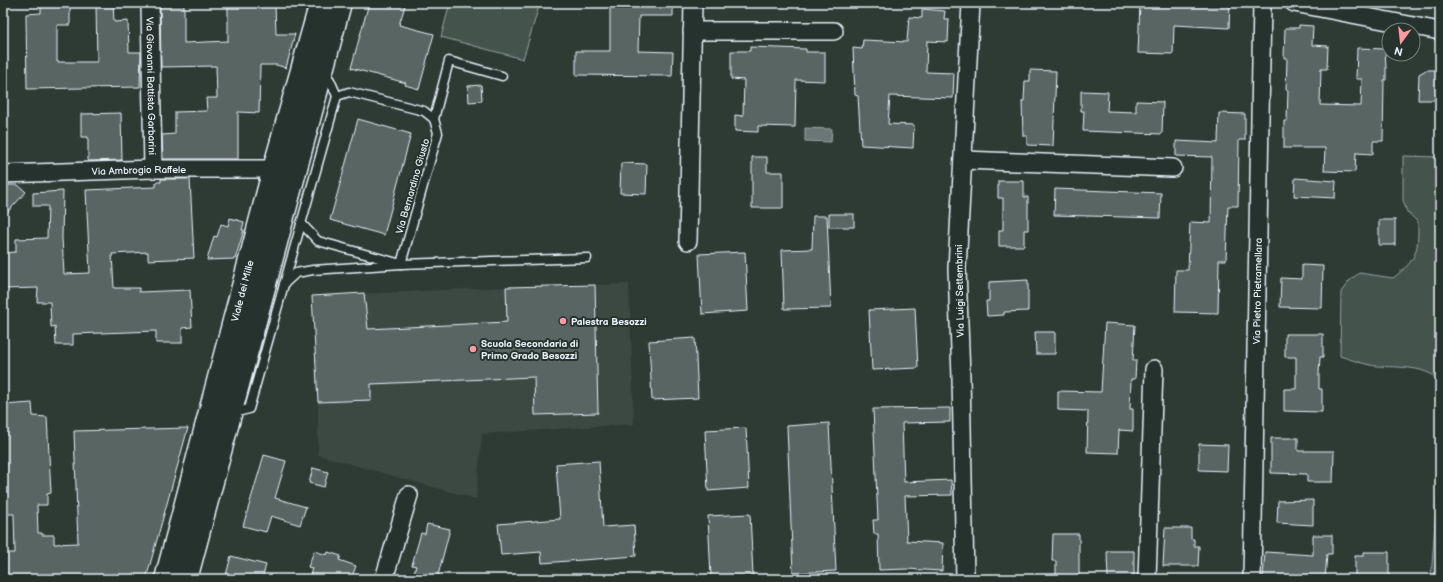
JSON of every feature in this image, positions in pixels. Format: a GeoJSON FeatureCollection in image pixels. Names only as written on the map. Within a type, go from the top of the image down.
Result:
{"type":"FeatureCollection","features":[{"type":"Feature","properties":{"kind":"main road","name":"Viale dei Mille"},"geometry":{"type":"LineString","coordinates":[[186,579],[220,411],[274,169],[321,3]]}},
{"type":"Feature","properties":{"kind":"main road","name":"Viale dei Mille"},"geometry":{"type":"LineString","coordinates":[[166,579],[220,411],[322,72],[340,3]]}},
{"type":"Feature","properties":{"kind":"street","name":"Via Giovanni Battista Garbarini"},"geometry":{"type":"LineString","coordinates":[[150,3],[153,169]]}},
{"type":"Feature","properties":{"kind":"street"},"geometry":{"type":"LineString","coordinates":[[688,241],[693,3]]}},
{"type":"Feature","properties":{"kind":"street","name":"Via Luigi Settembrini"},"geometry":{"type":"LineString","coordinates":[[965,579],[962,378],[957,269],[964,160],[970,3]]}},
{"type":"Feature","properties":{"kind":"street","name":"Via Pietro Pietramellara"},"geometry":{"type":"LineString","coordinates":[[1252,579],[1262,3]]}},
{"type":"Feature","properties":{"kind":"street"},"geometry":{"type":"LineString","coordinates":[[1294,3],[1343,8],[1440,31]]}},
{"type":"Feature","properties":{"kind":"street"},"geometry":{"type":"LineString","coordinates":[[692,31],[834,31]]}},
{"type":"Feature","properties":{"kind":"street"},"geometry":{"type":"LineString","coordinates":[[964,160],[1173,168]]}},
{"type":"Feature","properties":{"kind":"street","name":"Via Ambrogio Raffele"},"geometry":{"type":"LineString","coordinates":[[3,174],[153,169],[274,169]]}},
{"type":"Feature","properties":{"kind":"street"},"geometry":{"type":"LineString","coordinates":[[1147,579],[1154,369]]}},
{"type":"Feature","properties":{"kind":"street"},"geometry":{"type":"LineString","coordinates":[[384,579],[409,496]]}},
{"type":"Feature","properties":{"kind":"lane"},"geometry":{"type":"LineString","coordinates":[[337,96],[349,92],[424,112],[434,119],[449,61],[502,76]]}},
{"type":"Feature","properties":{"kind":"lane"},"geometry":{"type":"LineString","coordinates":[[220,411],[249,409],[337,96],[330,80],[322,72]]}},
{"type":"Feature","properties":{"kind":"lane","name":"Via Bernardino Giusto"},"geometry":{"type":"LineString","coordinates":[[401,264],[438,133],[434,119]]}},
{"type":"Feature","properties":{"kind":"lane"},"geometry":{"type":"LineString","coordinates":[[301,223],[318,241],[401,264]]}},
{"type":"Feature","properties":{"kind":"lane"},"geometry":{"type":"LineString","coordinates":[[284,285],[296,273],[313,270],[401,264],[587,258]]}},
{"type":"Feature","properties":{"kind":"shaded area"},"geometry":{"type":"Polygon","coordinates":[[[450,3],[540,3],[523,59],[441,37],[450,3]]]}},
{"type":"Feature","properties":{"kind":"shaded area"},"geometry":{"type":"Polygon","coordinates":[[[805,128],[832,129],[831,142],[805,141],[805,128]]]}},
{"type":"Feature","properties":{"kind":"shaded area"},"geometry":{"type":"Polygon","coordinates":[[[1403,156],[1440,157],[1440,387],[1437,379],[1421,370],[1370,365],[1340,356],[1341,292],[1349,281],[1359,273],[1393,278],[1412,260],[1415,254],[1418,240],[1418,222],[1407,212],[1403,200],[1403,156]]]}},
{"type":"Feature","properties":{"kind":"shaded area","name":"Scuola Secondaria di Primo Grado Besozzi"},"geometry":{"type":"Polygon","coordinates":[[[629,284],[634,424],[482,434],[476,499],[318,455],[318,402],[312,296],[529,286],[629,284]]]}},
{"type":"Feature","properties":{"kind":"shaded area"},"geometry":{"type":"Polygon","coordinates":[[[1440,453],[1440,579],[1431,579],[1440,453]]]}},
{"type":"Feature","properties":{"kind":"building"},"geometry":{"type":"Polygon","coordinates":[[[41,3],[70,3],[70,25],[57,25],[57,62],[97,62],[96,3],[113,3],[114,22],[128,21],[129,52],[141,52],[140,87],[27,89],[26,14],[41,13],[41,3]]]}},
{"type":"Feature","properties":{"kind":"building"},"geometry":{"type":"Polygon","coordinates":[[[160,3],[184,3],[184,43],[228,41],[228,3],[275,3],[276,34],[295,34],[286,68],[277,65],[260,65],[259,113],[238,112],[238,159],[163,159],[162,135],[175,134],[175,112],[207,111],[206,98],[217,98],[216,66],[161,67],[160,3]]]}},
{"type":"Feature","properties":{"kind":"building"},"geometry":{"type":"Polygon","coordinates":[[[369,3],[395,3],[405,6],[399,25],[434,34],[419,89],[405,85],[406,83],[351,68],[369,3]]]}},
{"type":"Feature","properties":{"kind":"building"},"geometry":{"type":"Polygon","coordinates":[[[610,3],[673,3],[673,16],[639,16],[638,51],[673,52],[672,76],[576,75],[576,51],[610,51],[610,3]]]}},
{"type":"Feature","properties":{"kind":"building"},"geometry":{"type":"Polygon","coordinates":[[[1140,3],[1230,3],[1229,28],[1174,25],[1173,54],[1138,53],[1140,3]]]}},
{"type":"Feature","properties":{"kind":"building"},"geometry":{"type":"Polygon","coordinates":[[[922,9],[945,11],[944,19],[949,19],[948,42],[927,41],[926,72],[954,73],[953,98],[890,96],[888,124],[914,125],[913,148],[861,145],[858,96],[855,95],[853,48],[862,49],[863,40],[907,42],[909,17],[922,18],[922,9]]]}},
{"type":"Feature","properties":{"kind":"building"},"geometry":{"type":"Polygon","coordinates":[[[1299,25],[1313,26],[1312,45],[1328,46],[1327,69],[1321,69],[1320,105],[1361,106],[1362,79],[1356,79],[1357,48],[1381,49],[1381,62],[1386,62],[1386,68],[1386,80],[1384,80],[1383,141],[1373,141],[1373,154],[1356,153],[1355,172],[1324,171],[1325,148],[1284,148],[1284,121],[1287,121],[1288,90],[1286,90],[1287,58],[1284,58],[1285,28],[1299,28],[1299,25]]]}},
{"type":"Feature","properties":{"kind":"building"},"geometry":{"type":"Polygon","coordinates":[[[750,47],[806,49],[806,52],[825,52],[825,81],[796,80],[795,127],[758,126],[758,132],[735,131],[735,115],[743,116],[744,80],[731,79],[731,51],[750,51],[750,47]]]}},
{"type":"Feature","properties":{"kind":"building"},"geometry":{"type":"Polygon","coordinates":[[[1030,70],[1056,71],[1053,146],[1027,145],[1027,136],[1023,136],[1022,101],[1024,101],[1025,81],[1030,81],[1030,70]]]}},
{"type":"Feature","properties":{"kind":"building"},"geometry":{"type":"Polygon","coordinates":[[[1426,70],[1440,70],[1440,100],[1418,100],[1419,74],[1426,70]]]}},
{"type":"Feature","properties":{"kind":"building"},"geometry":{"type":"Polygon","coordinates":[[[481,85],[482,101],[469,102],[468,86],[481,85]]]}},
{"type":"Feature","properties":{"kind":"building"},"geometry":{"type":"Polygon","coordinates":[[[1081,91],[1108,92],[1107,111],[1136,112],[1136,101],[1163,102],[1162,134],[1083,131],[1084,111],[1081,111],[1081,91]]]}},
{"type":"Feature","properties":{"kind":"building"},"geometry":{"type":"Polygon","coordinates":[[[121,113],[122,160],[88,161],[88,137],[81,137],[81,114],[121,113]]]}},
{"type":"Feature","properties":{"kind":"building"},"geometry":{"type":"Polygon","coordinates":[[[1219,113],[1245,114],[1245,140],[1239,140],[1238,206],[1228,206],[1226,260],[1219,260],[1218,313],[1175,312],[1176,270],[1188,270],[1190,222],[1211,223],[1212,157],[1176,156],[1176,141],[1218,143],[1219,113]]]}},
{"type":"Feature","properties":{"kind":"building"},"geometry":{"type":"Polygon","coordinates":[[[358,119],[411,134],[384,235],[330,220],[358,119]]]}},
{"type":"Feature","properties":{"kind":"building"},"geometry":{"type":"Polygon","coordinates":[[[752,157],[767,157],[767,172],[783,172],[783,208],[752,208],[752,157]]]}},
{"type":"Feature","properties":{"kind":"building"},"geometry":{"type":"Polygon","coordinates":[[[621,163],[647,164],[646,194],[620,193],[621,163]]]}},
{"type":"Feature","properties":{"kind":"building"},"geometry":{"type":"Polygon","coordinates":[[[1295,178],[1336,181],[1335,198],[1294,196],[1295,178]]]}},
{"type":"Feature","properties":{"kind":"building"},"geometry":{"type":"Polygon","coordinates":[[[161,179],[190,179],[194,258],[148,260],[148,252],[112,254],[114,288],[139,288],[139,292],[190,290],[192,327],[182,328],[182,343],[156,343],[156,331],[73,334],[73,345],[56,345],[55,326],[51,327],[50,302],[37,302],[38,288],[3,289],[3,253],[16,252],[16,239],[47,238],[48,206],[33,206],[33,193],[63,191],[62,238],[64,274],[90,273],[86,190],[156,187],[156,182],[161,182],[161,179]]]}},
{"type":"Feature","properties":{"kind":"building"},"geometry":{"type":"Polygon","coordinates":[[[998,181],[1024,181],[1024,197],[1028,197],[1028,230],[1024,230],[1024,246],[999,246],[999,230],[1003,230],[1003,198],[998,198],[998,181]]]}},
{"type":"Feature","properties":{"kind":"building"},"geometry":{"type":"Polygon","coordinates":[[[3,185],[18,185],[26,192],[3,217],[3,185]]]}},
{"type":"Feature","properties":{"kind":"building"},"geometry":{"type":"Polygon","coordinates":[[[1055,189],[1161,193],[1160,218],[1054,215],[1055,189]]]}},
{"type":"Feature","properties":{"kind":"building"},"geometry":{"type":"Polygon","coordinates":[[[829,214],[854,214],[854,227],[829,227],[829,214]]]}},
{"type":"Feature","properties":{"kind":"building"},"geometry":{"type":"Polygon","coordinates":[[[813,216],[827,216],[831,308],[784,309],[782,250],[812,249],[813,216]]]}},
{"type":"Feature","properties":{"kind":"building"},"geometry":{"type":"Polygon","coordinates":[[[230,218],[244,222],[242,230],[244,230],[235,259],[207,260],[214,236],[217,237],[221,224],[228,226],[230,218]]]}},
{"type":"Feature","properties":{"kind":"building"},"geometry":{"type":"Polygon","coordinates":[[[1379,220],[1395,220],[1395,245],[1379,245],[1379,220]]]}},
{"type":"Feature","properties":{"kind":"building"},"geometry":{"type":"Polygon","coordinates":[[[745,252],[748,311],[702,314],[699,254],[745,252]]]}},
{"type":"Feature","properties":{"kind":"building"},"geometry":{"type":"Polygon","coordinates":[[[1302,265],[1323,266],[1322,308],[1280,307],[1281,278],[1302,279],[1302,265]]]}},
{"type":"Feature","properties":{"kind":"building"},"geometry":{"type":"Polygon","coordinates":[[[1028,280],[1028,311],[1004,312],[1004,315],[987,316],[986,301],[989,301],[989,282],[1028,280]]]}},
{"type":"Feature","properties":{"kind":"building"},"geometry":{"type":"Polygon","coordinates":[[[595,285],[598,413],[535,415],[534,377],[371,384],[371,400],[318,402],[312,296],[364,293],[368,329],[507,322],[506,287],[595,285]]]}},
{"type":"Feature","properties":{"kind":"building"},"geometry":{"type":"Polygon","coordinates":[[[915,308],[918,368],[872,370],[869,310],[915,308]]]}},
{"type":"Feature","properties":{"kind":"building"},"geometry":{"type":"Polygon","coordinates":[[[1105,323],[1135,325],[1133,360],[1136,360],[1135,379],[1131,379],[1130,409],[1133,409],[1133,431],[1119,430],[1118,453],[1087,452],[1088,411],[1058,410],[1058,391],[1101,392],[1105,323]]]}},
{"type":"Feature","properties":{"kind":"building"},"geometry":{"type":"Polygon","coordinates":[[[1035,332],[1055,332],[1055,354],[1036,354],[1035,332]]]}},
{"type":"Feature","properties":{"kind":"building"},"geometry":{"type":"Polygon","coordinates":[[[1285,334],[1323,334],[1323,357],[1320,357],[1319,373],[1319,389],[1322,389],[1322,412],[1284,411],[1284,389],[1296,389],[1296,357],[1285,357],[1285,334]]]}},
{"type":"Feature","properties":{"kind":"building"},"geometry":{"type":"Polygon","coordinates":[[[695,338],[698,398],[652,400],[649,341],[695,338]]]}},
{"type":"Feature","properties":{"kind":"building"},"geometry":{"type":"Polygon","coordinates":[[[32,403],[33,416],[47,417],[51,493],[47,494],[47,505],[37,505],[38,533],[42,533],[42,535],[54,535],[54,544],[78,543],[74,431],[188,428],[146,579],[69,577],[69,579],[6,579],[4,553],[15,553],[14,514],[3,514],[3,405],[32,403]]]}},
{"type":"Feature","properties":{"kind":"building"},"geometry":{"type":"Polygon","coordinates":[[[950,408],[950,422],[902,423],[904,482],[951,480],[952,495],[905,496],[907,541],[943,543],[942,571],[907,569],[879,570],[878,534],[874,534],[873,520],[878,520],[873,409],[950,408]]]}},
{"type":"Feature","properties":{"kind":"building"},"geometry":{"type":"Polygon","coordinates":[[[829,423],[836,571],[793,573],[787,426],[829,423]]]}},
{"type":"Feature","properties":{"kind":"building"},"geometry":{"type":"Polygon","coordinates":[[[746,428],[749,488],[708,491],[705,430],[746,428]]]}},
{"type":"Feature","properties":{"kind":"building"},"geometry":{"type":"Polygon","coordinates":[[[1271,438],[1298,438],[1298,451],[1334,451],[1333,482],[1307,482],[1307,474],[1271,473],[1271,438]]]}},
{"type":"Feature","properties":{"kind":"building"},"geometry":{"type":"Polygon","coordinates":[[[1199,444],[1228,445],[1227,471],[1199,470],[1199,444]]]}},
{"type":"Feature","properties":{"kind":"building"},"geometry":{"type":"Polygon","coordinates":[[[264,455],[286,461],[275,498],[306,507],[300,525],[271,516],[266,532],[243,526],[264,455]]]}},
{"type":"Feature","properties":{"kind":"building"},"geometry":{"type":"Polygon","coordinates":[[[599,461],[603,527],[634,525],[636,556],[542,563],[541,552],[501,555],[498,524],[560,519],[556,464],[599,461]]]}},
{"type":"Feature","properties":{"kind":"building"},"geometry":{"type":"Polygon","coordinates":[[[313,468],[328,472],[324,487],[309,483],[313,468]]]}},
{"type":"Feature","properties":{"kind":"building"},"geometry":{"type":"Polygon","coordinates":[[[1313,500],[1313,525],[1277,523],[1278,501],[1313,500]]]}},
{"type":"Feature","properties":{"kind":"building"},"geometry":{"type":"Polygon","coordinates":[[[750,514],[753,575],[711,577],[708,516],[750,514]]]}},
{"type":"Feature","properties":{"kind":"building"},"geometry":{"type":"Polygon","coordinates":[[[427,524],[450,529],[437,579],[423,579],[413,576],[416,566],[412,565],[421,533],[425,534],[427,524]]]}},
{"type":"Feature","properties":{"kind":"building"},"geometry":{"type":"Polygon","coordinates":[[[1165,528],[1191,528],[1191,539],[1194,539],[1194,546],[1199,546],[1198,566],[1163,566],[1165,528]]]}},
{"type":"Feature","properties":{"kind":"building"},"geometry":{"type":"Polygon","coordinates":[[[1053,534],[1079,534],[1079,579],[1056,577],[1056,561],[1052,561],[1053,534]]]}},
{"type":"Feature","properties":{"kind":"building"},"geometry":{"type":"Polygon","coordinates":[[[1313,535],[1332,535],[1332,554],[1327,554],[1325,579],[1263,578],[1265,552],[1313,555],[1313,535]]]}},
{"type":"Feature","properties":{"kind":"building"},"geometry":{"type":"Polygon","coordinates":[[[314,551],[327,555],[328,552],[341,556],[339,560],[356,566],[351,579],[309,579],[312,568],[308,567],[314,551]]]}},
{"type":"Feature","properties":{"kind":"building"},"geometry":{"type":"Polygon","coordinates":[[[1107,551],[1134,551],[1134,578],[1108,579],[1107,551]]]}},
{"type":"Feature","properties":{"kind":"building"},"geometry":{"type":"Polygon","coordinates":[[[1364,552],[1389,552],[1389,578],[1355,579],[1355,556],[1364,556],[1364,552]]]}},
{"type":"Feature","properties":{"kind":"building"},"geometry":{"type":"Polygon","coordinates":[[[231,556],[266,565],[262,579],[225,579],[231,556]]]}},
{"type":"Feature","properties":{"kind":"place","name":"Palestra Besozzi"},"geometry":{"type":"Point","coordinates":[563,321]}},
{"type":"Feature","properties":{"kind":"place","name":"Scuola Secondaria di Primo Grado Besozzi"},"geometry":{"type":"Point","coordinates":[473,349]}}]}
